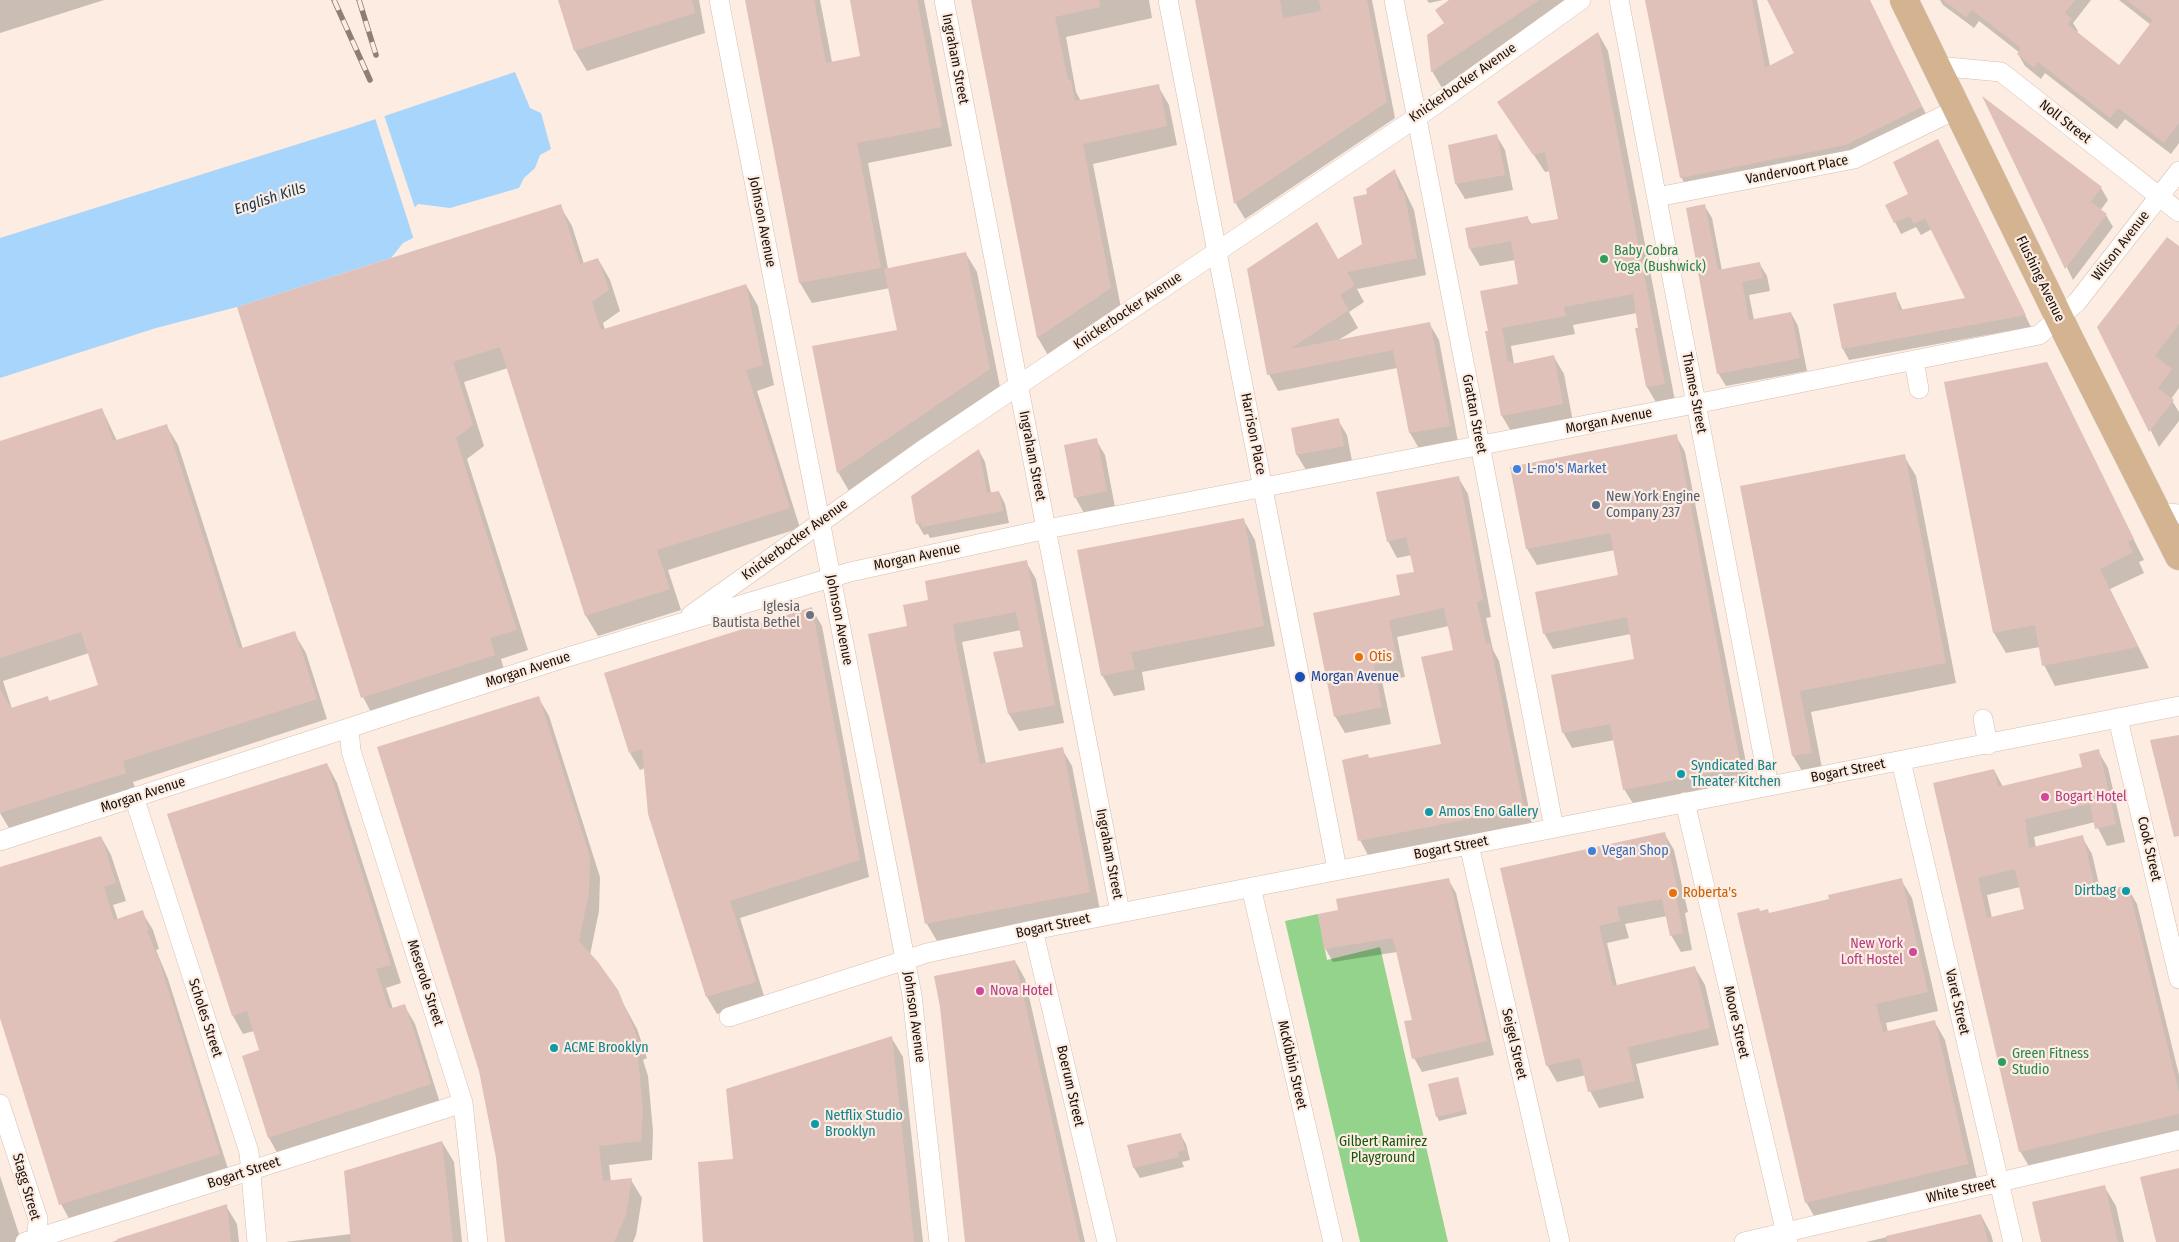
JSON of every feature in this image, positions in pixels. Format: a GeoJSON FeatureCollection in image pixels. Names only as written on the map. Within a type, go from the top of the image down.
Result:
{"type":"FeatureCollection","features":[{"type":"Feature","properties":{"kind":"main road","name":"Flushing Avenue"},"geometry":{"type":"LineString","coordinates":[[1904,0],[2059,317],[2169,513],[2179,556]]}},
{"type":"Feature","properties":{"kind":"street","name":"Johnson Avenue"},"geometry":{"type":"LineString","coordinates":[[719,0],[906,960],[912,995],[939,1242]]}},
{"type":"Feature","properties":{"kind":"street","name":"Ingraham Street"},"geometry":{"type":"LineString","coordinates":[[944,0],[1120,912]]}},
{"type":"Feature","properties":{"kind":"street","name":"Harrison Place"},"geometry":{"type":"LineString","coordinates":[[1168,0],[1337,869]]}},
{"type":"Feature","properties":{"kind":"street","name":"Grattan Street"},"geometry":{"type":"LineString","coordinates":[[1394,0],[1554,828]]}},
{"type":"Feature","properties":{"kind":"street","name":"Knickerbocker Avenue"},"geometry":{"type":"LineString","coordinates":[[678,625],[820,521],[1416,117],[1581,0]]}},
{"type":"Feature","properties":{"kind":"street","name":"Thames Street"},"geometry":{"type":"LineString","coordinates":[[1619,0],[1769,786]]}},
{"type":"Feature","properties":{"kind":"street","name":"Noll Street"},"geometry":{"type":"LineString","coordinates":[[1937,66],[2001,72],[2179,212]]}},
{"type":"Feature","properties":{"kind":"street","name":"Vandervoort Place"},"geometry":{"type":"LineString","coordinates":[[1657,197],[1854,159],[1957,110]]}},
{"type":"Feature","properties":{"kind":"street","name":"Wilson Avenue"},"geometry":{"type":"LineString","coordinates":[[2059,317],[2076,302],[2179,171]]}},
{"type":"Feature","properties":{"kind":"street","name":"Morgan Avenue"},"geometry":{"type":"LineString","coordinates":[[0,840],[547,663],[850,572],[1047,529],[1696,404],[2038,335],[2059,317]]}},
{"type":"Feature","properties":{"kind":"street"},"geometry":{"type":"LineString","coordinates":[[1914,361],[1919,388]]}},
{"type":"Feature","properties":{"kind":"street","name":"Bogart Street"},"geometry":{"type":"LineString","coordinates":[[729,1017],[927,953],[1033,930],[1337,869],[1988,745],[2179,706]]}},
{"type":"Feature","properties":{"kind":"street"},"geometry":{"type":"LineString","coordinates":[[1983,719],[1988,745]]}},
{"type":"Feature","properties":{"kind":"street","name":"Cook Street"},"geometry":{"type":"LineString","coordinates":[[2118,719],[2179,979]]}},
{"type":"Feature","properties":{"kind":"street","name":"Meserole Street"},"geometry":{"type":"LineString","coordinates":[[349,728],[351,751],[463,1103],[478,1242]]}},
{"type":"Feature","properties":{"kind":"street","name":"Varet Street"},"geometry":{"type":"LineString","coordinates":[[1901,761],[2013,1242]]}},
{"type":"Feature","properties":{"kind":"street","name":"Scholes Street"},"geometry":{"type":"LineString","coordinates":[[134,797],[249,1152],[257,1242]]}},
{"type":"Feature","properties":{"kind":"street","name":"Moore Street"},"geometry":{"type":"LineString","coordinates":[[1685,802],[1787,1237]]}},
{"type":"Feature","properties":{"kind":"street","name":"Seigel Street"},"geometry":{"type":"LineString","coordinates":[[1469,845],[1560,1242]]}},
{"type":"Feature","properties":{"kind":"street","name":"McKibbin Street"},"geometry":{"type":"LineString","coordinates":[[1251,887],[1334,1242]]}},
{"type":"Feature","properties":{"kind":"street","name":"Boerum Street"},"geometry":{"type":"LineString","coordinates":[[1033,930],[1107,1242]]}},
{"type":"Feature","properties":{"kind":"street","name":"Bogart Street"},"geometry":{"type":"LineString","coordinates":[[33,1241],[463,1103]]}},
{"type":"Feature","properties":{"kind":"street","name":"Stagg Street"},"geometry":{"type":"LineString","coordinates":[[0,1104],[38,1219],[33,1241]]}},
{"type":"Feature","properties":{"kind":"street","name":"White Street"},"geometry":{"type":"LineString","coordinates":[[1744,1242],[1787,1237],[1999,1182],[2179,1140]]}},
{"type":"Feature","properties":{"kind":"green space","name":"Gilbert Ramirez Playground"},"geometry":{"type":"Polygon","coordinates":[[[1318,914],[1327,960],[1380,947],[1448,1242],[1360,1242],[1285,921],[1318,914]]]}},
{"type":"Feature","properties":{"kind":"water","name":"English Kills"},"geometry":{"type":"Polygon","coordinates":[[[515,72],[530,108],[541,113],[551,149],[540,155],[535,168],[524,178],[519,188],[450,208],[418,204],[408,215],[415,237],[403,243],[391,258],[237,307],[156,328],[0,378],[0,238],[352,127],[515,72]]]}},
{"type":"Feature","properties":{"kind":"pier"},"geometry":{"type":"Polygon","coordinates":[[[384,115],[416,211],[411,216],[418,237],[414,240],[375,118],[384,115]]]}},
{"type":"Feature","properties":{"kind":"building"},"geometry":{"type":"Polygon","coordinates":[[[558,0],[692,0],[695,13],[574,51],[558,0]]]}},
{"type":"Feature","properties":{"kind":"building"},"geometry":{"type":"Polygon","coordinates":[[[745,0],[814,0],[826,63],[860,56],[850,0],[917,0],[942,127],[857,143],[881,268],[799,283],[745,0]]]}},
{"type":"Feature","properties":{"kind":"building"},"geometry":{"type":"Polygon","coordinates":[[[971,0],[1099,0],[1100,7],[1055,17],[1068,80],[1071,80],[1075,101],[1159,84],[1167,126],[1083,144],[1111,288],[1037,338],[971,0]]]}},
{"type":"Feature","properties":{"kind":"building"},"geometry":{"type":"Polygon","coordinates":[[[1195,0],[1280,0],[1283,18],[1321,11],[1319,0],[1367,0],[1387,102],[1234,204],[1195,0]]]}},
{"type":"Feature","properties":{"kind":"building"},"geometry":{"type":"Polygon","coordinates":[[[1449,0],[1539,0],[1431,72],[1427,35],[1444,23],[1435,10],[1449,0]]]}},
{"type":"Feature","properties":{"kind":"building"},"geometry":{"type":"Polygon","coordinates":[[[1645,0],[1752,0],[1765,68],[1794,53],[1767,0],[1870,0],[1922,107],[1846,145],[1680,178],[1645,0]]]}},
{"type":"Feature","properties":{"kind":"building"},"geometry":{"type":"Polygon","coordinates":[[[1943,0],[2075,0],[2065,13],[2072,19],[2067,24],[2119,65],[2153,20],[2126,0],[2179,0],[2179,123],[2164,143],[2118,108],[2110,118],[2038,62],[2034,68],[2017,54],[2021,48],[1972,10],[1966,17],[1943,0]]]}},
{"type":"Feature","properties":{"kind":"building"},"geometry":{"type":"Polygon","coordinates":[[[1598,32],[1665,384],[1646,387],[1635,328],[1638,328],[1633,294],[1564,307],[1566,316],[1502,328],[1508,362],[1511,361],[1512,364],[1554,355],[1563,404],[1501,416],[1485,331],[1488,331],[1480,291],[1518,284],[1511,241],[1469,249],[1465,228],[1528,216],[1529,224],[1558,219],[1545,152],[1533,155],[1497,102],[1598,32]]]}},
{"type":"Feature","properties":{"kind":"building"},"geometry":{"type":"Polygon","coordinates":[[[1982,96],[2102,187],[2091,202],[2107,214],[2065,269],[1982,96]]]}},
{"type":"Feature","properties":{"kind":"building"},"geometry":{"type":"Polygon","coordinates":[[[1497,134],[1505,175],[1455,184],[1448,145],[1497,134]]]}},
{"type":"Feature","properties":{"kind":"building"},"geometry":{"type":"Polygon","coordinates":[[[1938,139],[2026,315],[1842,349],[1833,304],[1896,292],[1899,310],[1965,298],[1925,218],[1914,224],[1910,216],[1894,223],[1885,205],[1908,194],[1893,162],[1938,139]]]}},
{"type":"Feature","properties":{"kind":"building"},"geometry":{"type":"Polygon","coordinates":[[[1395,169],[1399,188],[1404,192],[1417,258],[1347,272],[1355,285],[1340,295],[1349,310],[1290,349],[1430,322],[1450,426],[1409,433],[1393,350],[1267,375],[1247,269],[1317,222],[1338,259],[1362,244],[1353,197],[1367,194],[1366,189],[1395,169]]]}},
{"type":"Feature","properties":{"kind":"building"},"geometry":{"type":"Polygon","coordinates":[[[561,204],[580,264],[598,258],[609,290],[592,302],[601,330],[746,284],[763,365],[746,370],[790,508],[657,550],[670,589],[585,616],[500,347],[453,362],[473,425],[456,438],[517,630],[490,638],[495,655],[361,698],[237,307],[561,204]]]}},
{"type":"Feature","properties":{"kind":"building"},"geometry":{"type":"Polygon","coordinates":[[[1705,204],[1718,270],[1760,262],[1763,278],[1742,282],[1749,320],[1791,312],[1800,358],[1717,374],[1686,208],[1705,204]]]}},
{"type":"Feature","properties":{"kind":"building"},"geometry":{"type":"Polygon","coordinates":[[[2167,237],[2179,246],[2179,324],[2155,356],[2172,369],[2158,388],[2174,400],[2149,432],[2097,327],[2167,237]]]}},
{"type":"Feature","properties":{"kind":"building"},"geometry":{"type":"Polygon","coordinates":[[[966,252],[990,369],[837,473],[812,346],[897,330],[884,269],[966,252]]]}},
{"type":"Feature","properties":{"kind":"building"},"geometry":{"type":"Polygon","coordinates":[[[2047,362],[2134,539],[2128,542],[2133,552],[2100,569],[2138,647],[2042,666],[2035,625],[1993,633],[1944,382],[2047,362]]]}},
{"type":"Feature","properties":{"kind":"building"},"geometry":{"type":"Polygon","coordinates":[[[102,408],[113,441],[167,424],[239,649],[295,631],[317,699],[123,761],[126,773],[0,813],[0,689],[11,708],[48,696],[49,701],[98,685],[81,632],[0,658],[0,441],[102,408]]]}},
{"type":"Feature","properties":{"kind":"building"},"geometry":{"type":"Polygon","coordinates":[[[1339,418],[1344,446],[1296,455],[1291,428],[1339,418]]]}},
{"type":"Feature","properties":{"kind":"building"},"geometry":{"type":"Polygon","coordinates":[[[1677,434],[1741,767],[1623,790],[1610,724],[1562,733],[1551,675],[1634,659],[1627,617],[1543,634],[1535,592],[1618,575],[1610,533],[1526,549],[1510,467],[1677,434]]]}},
{"type":"Feature","properties":{"kind":"building"},"geometry":{"type":"Polygon","coordinates":[[[1097,438],[1107,491],[1074,498],[1064,445],[1097,438]]]}},
{"type":"Feature","properties":{"kind":"building"},"geometry":{"type":"Polygon","coordinates":[[[979,449],[987,493],[999,491],[1003,511],[922,527],[921,523],[916,524],[911,496],[979,449]]]}},
{"type":"Feature","properties":{"kind":"building"},"geometry":{"type":"Polygon","coordinates":[[[1905,454],[1946,663],[1800,691],[1812,753],[1792,756],[1740,486],[1905,454]]]}},
{"type":"Feature","properties":{"kind":"building"},"geometry":{"type":"Polygon","coordinates":[[[1459,476],[1483,600],[1477,602],[1486,644],[1490,643],[1524,808],[1358,841],[1342,760],[1368,754],[1369,758],[1441,744],[1421,657],[1453,650],[1444,608],[1389,620],[1397,660],[1374,665],[1382,707],[1334,717],[1313,613],[1400,595],[1396,575],[1414,572],[1406,537],[1387,542],[1376,492],[1459,476]]]}},
{"type":"Feature","properties":{"kind":"building"},"geometry":{"type":"Polygon","coordinates":[[[1244,518],[1264,626],[1131,652],[1135,669],[1101,676],[1077,550],[1244,518]]]}},
{"type":"Feature","properties":{"kind":"building"},"geometry":{"type":"Polygon","coordinates":[[[1027,560],[1055,705],[1008,714],[993,652],[1023,647],[1016,612],[953,624],[955,639],[980,764],[1063,747],[1090,892],[925,924],[868,634],[907,626],[903,605],[928,600],[925,581],[1027,560]]]}},
{"type":"Feature","properties":{"kind":"building"},"geometry":{"type":"Polygon","coordinates":[[[812,607],[860,860],[730,901],[756,982],[706,997],[648,814],[642,749],[629,753],[604,673],[812,607]]]}},
{"type":"Feature","properties":{"kind":"building"},"geometry":{"type":"Polygon","coordinates":[[[539,696],[590,857],[589,892],[579,941],[598,962],[618,990],[638,1039],[633,1041],[638,1056],[643,1111],[641,1141],[599,1146],[603,1181],[632,1178],[626,1215],[614,1242],[505,1242],[496,1158],[479,1071],[377,747],[539,696]]]}},
{"type":"Feature","properties":{"kind":"building"},"geometry":{"type":"Polygon","coordinates":[[[2179,735],[2179,836],[2174,837],[2150,740],[2179,735]]]}},
{"type":"Feature","properties":{"kind":"building"},"geometry":{"type":"Polygon","coordinates":[[[2099,749],[2116,824],[2095,829],[2090,804],[2025,819],[2029,848],[2083,835],[2096,893],[2128,885],[2179,1093],[2179,1114],[2019,1152],[1933,783],[1994,769],[1998,787],[2082,767],[2079,754],[2099,749]],[[2015,869],[1978,878],[1987,918],[2024,909],[2015,869]]]}},
{"type":"Feature","properties":{"kind":"building"},"geometry":{"type":"Polygon","coordinates":[[[327,763],[391,965],[376,969],[389,1009],[405,1004],[431,1084],[268,1138],[242,1056],[259,1050],[247,1011],[232,1016],[167,814],[327,763]]]}},
{"type":"Feature","properties":{"kind":"building"},"geometry":{"type":"Polygon","coordinates":[[[1665,832],[1679,896],[1676,896],[1683,933],[1670,936],[1662,899],[1617,907],[1620,921],[1599,926],[1613,986],[1695,966],[1710,1028],[1628,1047],[1635,1081],[1588,1092],[1580,1058],[1546,1066],[1500,868],[1665,832]]]}},
{"type":"Feature","properties":{"kind":"building"},"geometry":{"type":"Polygon","coordinates":[[[101,836],[116,883],[104,887],[114,920],[143,910],[149,931],[147,931],[159,960],[220,1154],[59,1205],[0,1018],[0,867],[101,836]]]}},
{"type":"Feature","properties":{"kind":"building"},"geometry":{"type":"Polygon","coordinates":[[[1449,878],[1487,1041],[1412,1059],[1404,1021],[1412,1020],[1393,938],[1324,949],[1318,914],[1338,910],[1336,899],[1449,878]]]}},
{"type":"Feature","properties":{"kind":"building"},"geometry":{"type":"Polygon","coordinates":[[[1902,878],[1928,992],[1876,1004],[1883,1032],[1935,1020],[1968,1164],[1805,1203],[1737,913],[1759,908],[1760,911],[1768,909],[1769,913],[1829,899],[1828,895],[1902,878]]]}},
{"type":"Feature","properties":{"kind":"building"},"geometry":{"type":"Polygon","coordinates":[[[1015,960],[1080,1242],[965,1242],[940,1007],[934,976],[1015,960]]]}},
{"type":"Feature","properties":{"kind":"building","name":"Netflix Studio Brooklyn"},"geometry":{"type":"Polygon","coordinates":[[[892,1036],[914,1242],[703,1242],[698,1162],[733,1159],[726,1089],[892,1036]]]}},
{"type":"Feature","properties":{"kind":"building"},"geometry":{"type":"Polygon","coordinates":[[[1458,1077],[1466,1110],[1436,1117],[1428,1084],[1458,1077]]]}},
{"type":"Feature","properties":{"kind":"building"},"geometry":{"type":"Polygon","coordinates":[[[1181,1133],[1185,1150],[1178,1152],[1179,1157],[1133,1168],[1127,1145],[1181,1133]]]}},
{"type":"Feature","properties":{"kind":"building"},"geometry":{"type":"Polygon","coordinates":[[[442,1141],[453,1242],[351,1242],[344,1171],[442,1141]]]}},
{"type":"Feature","properties":{"kind":"building"},"geometry":{"type":"Polygon","coordinates":[[[2179,1168],[2179,1242],[2156,1242],[2140,1177],[2179,1168]]]}},
{"type":"Feature","properties":{"kind":"building"},"geometry":{"type":"Polygon","coordinates":[[[2105,1185],[2118,1242],[2041,1242],[2032,1202],[2105,1185]]]}},
{"type":"Feature","properties":{"kind":"building"},"geometry":{"type":"Polygon","coordinates":[[[227,1204],[231,1242],[118,1242],[117,1239],[227,1204]]]}},
{"type":"Feature","properties":{"kind":"building"},"geometry":{"type":"Polygon","coordinates":[[[1981,1214],[1988,1242],[1887,1242],[1886,1236],[1981,1214]]]}},
{"type":"Feature","properties":{"kind":"railway"},"geometry":{"type":"LineString","coordinates":[[334,0],[370,80]]}},
{"type":"Feature","properties":{"kind":"railway"},"geometry":{"type":"LineString","coordinates":[[359,0],[376,55]]}},
{"type":"Feature","properties":{"kind":"place","name":"Baby Cobra Yoga (Bushwick)"},"geometry":{"type":"Point","coordinates":[1604,259]}},
{"type":"Feature","properties":{"kind":"place","name":"L-mo's Market"},"geometry":{"type":"Point","coordinates":[1517,469]}},
{"type":"Feature","properties":{"kind":"place","name":"New York Engine Company 237"},"geometry":{"type":"Point","coordinates":[1596,505]}},
{"type":"Feature","properties":{"kind":"place","name":"Iglesia Bautista Bethel"},"geometry":{"type":"Point","coordinates":[810,615]}},
{"type":"Feature","properties":{"kind":"place","name":"Otis"},"geometry":{"type":"Point","coordinates":[1359,657]}},
{"type":"Feature","properties":{"kind":"place","name":"Morgan Avenue"},"geometry":{"type":"Point","coordinates":[1300,677]}},
{"type":"Feature","properties":{"kind":"place","name":"Syndicated Bar Theater Kitchen"},"geometry":{"type":"Point","coordinates":[1681,774]}},
{"type":"Feature","properties":{"kind":"place","name":"Bogart Hotel"},"geometry":{"type":"Point","coordinates":[2045,797]}},
{"type":"Feature","properties":{"kind":"place","name":"Amos Eno Gallery"},"geometry":{"type":"Point","coordinates":[1429,812]}},
{"type":"Feature","properties":{"kind":"place","name":"Vegan Shop"},"geometry":{"type":"Point","coordinates":[1592,851]}},
{"type":"Feature","properties":{"kind":"place","name":"Dirtbag"},"geometry":{"type":"Point","coordinates":[2126,891]}},
{"type":"Feature","properties":{"kind":"place","name":"Roberta's"},"geometry":{"type":"Point","coordinates":[1673,893]}},
{"type":"Feature","properties":{"kind":"place","name":"New York Loft Hostel"},"geometry":{"type":"Point","coordinates":[1913,952]}},
{"type":"Feature","properties":{"kind":"place","name":"Nova Hotel"},"geometry":{"type":"Point","coordinates":[980,991]}},
{"type":"Feature","properties":{"kind":"place","name":"ACME Brooklyn"},"geometry":{"type":"Point","coordinates":[554,1048]}},
{"type":"Feature","properties":{"kind":"place","name":"Green Fitness Studio"},"geometry":{"type":"Point","coordinates":[2002,1062]}},
{"type":"Feature","properties":{"kind":"place","name":"Netflix Studio Brooklyn"},"geometry":{"type":"Point","coordinates":[815,1124]}}]}
